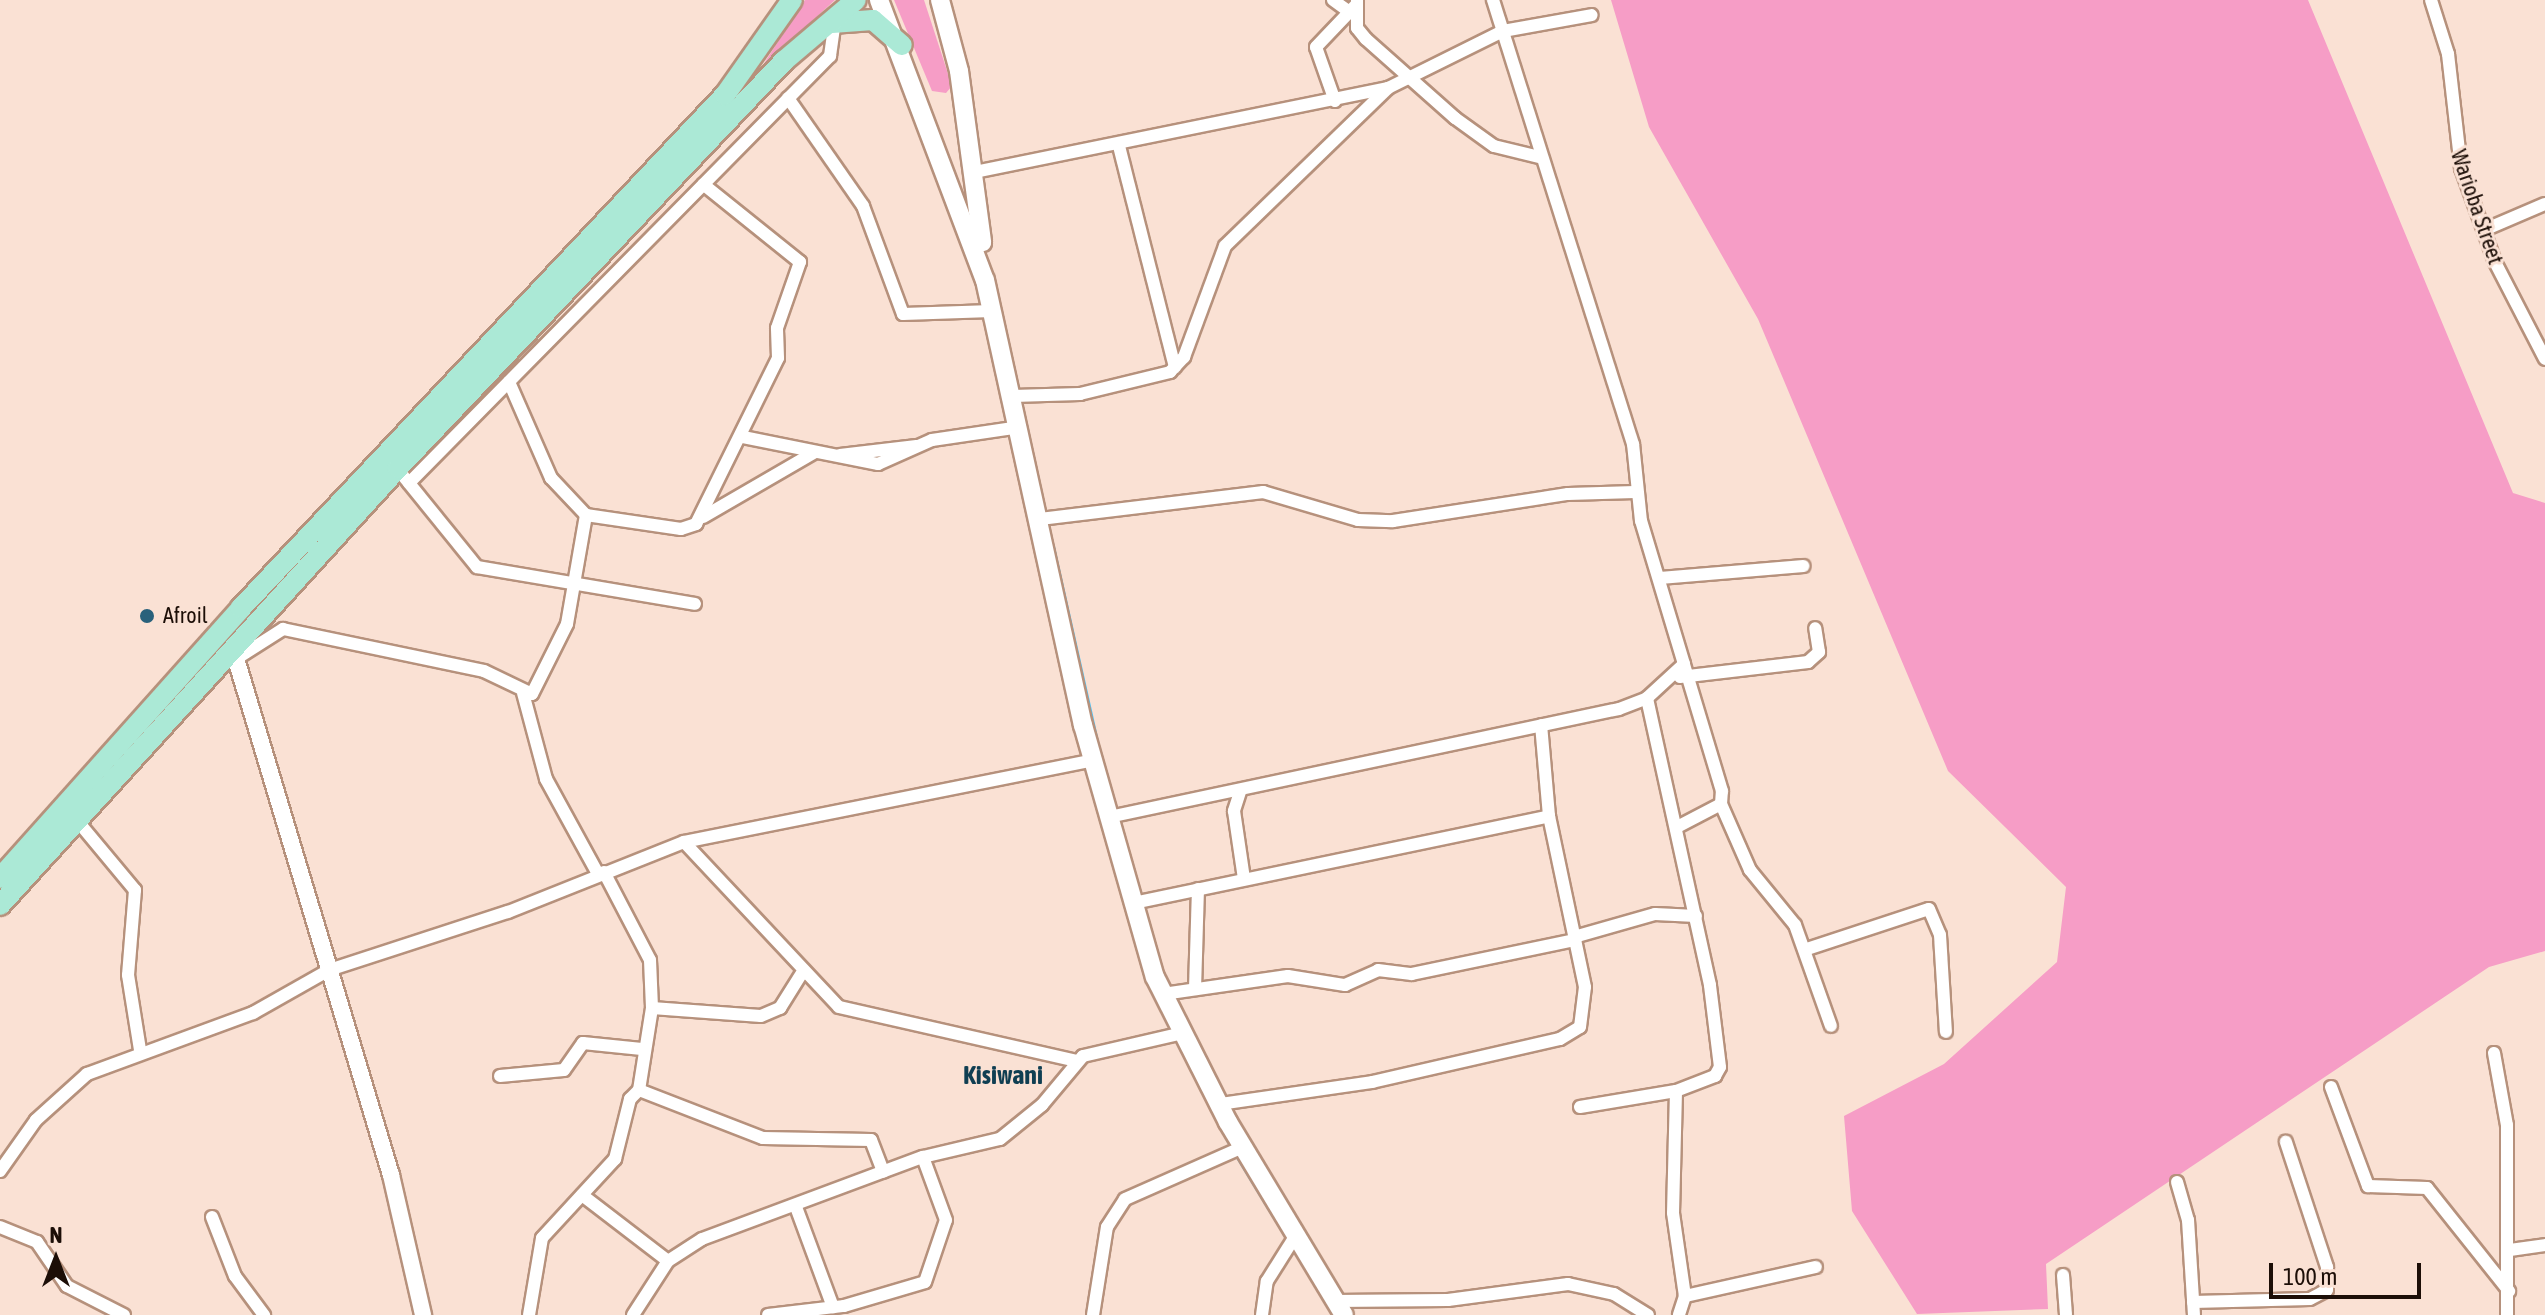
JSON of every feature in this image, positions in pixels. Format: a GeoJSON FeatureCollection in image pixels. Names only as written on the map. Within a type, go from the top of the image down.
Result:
{"type":"FeatureCollection","features":[{"type":"Feature","properties":{"kind":"main road"},"geometry":{"type":"LineString","coordinates":[[0,878],[241,608],[725,95],[792,0]]}},
{"type":"Feature","properties":{"kind":"main road"},"geometry":{"type":"LineString","coordinates":[[0,905],[80,824],[234,654],[810,37],[856,0]]}},
{"type":"Feature","properties":{"kind":"main road"},"geometry":{"type":"LineString","coordinates":[[879,0],[902,45],[985,280],[1093,760],[1163,994],[1243,1147],[1339,1308]]}},
{"type":"Feature","properties":{"kind":"main road"},"geometry":{"type":"LineString","coordinates":[[940,0],[975,172],[985,280]]}},
{"type":"Feature","properties":{"kind":"main road"},"geometry":{"type":"LineString","coordinates":[[810,37],[835,21],[873,20],[902,45]]}},
{"type":"Feature","properties":{"kind":"street"},"geometry":{"type":"LineString","coordinates":[[1333,0],[1354,5]]}},
{"type":"Feature","properties":{"kind":"street"},"geometry":{"type":"LineString","coordinates":[[1493,0],[1539,157],[1633,444],[1635,492],[1721,804],[1750,870],[1807,949],[1831,1026]]}},
{"type":"Feature","properties":{"kind":"street","name":"Warioba Street"},"geometry":{"type":"LineString","coordinates":[[2431,0],[2448,54],[2454,143],[2484,230],[2545,359]]}},
{"type":"Feature","properties":{"kind":"street"},"geometry":{"type":"LineString","coordinates":[[1354,5],[1357,28],[1494,146],[1539,157]]}},
{"type":"Feature","properties":{"kind":"street"},"geometry":{"type":"LineString","coordinates":[[1335,101],[1316,47],[1354,5]]}},
{"type":"Feature","properties":{"kind":"street"},"geometry":{"type":"LineString","coordinates":[[1013,396],[1123,387],[1175,367],[1225,246],[1388,88],[1503,31],[1592,15]]}},
{"type":"Feature","properties":{"kind":"street"},"geometry":{"type":"LineString","coordinates":[[695,604],[477,567],[403,476],[509,382],[836,48],[835,21]]}},
{"type":"Feature","properties":{"kind":"street"},"geometry":{"type":"LineString","coordinates":[[975,172],[1119,146],[1388,88]]}},
{"type":"Feature","properties":{"kind":"street"},"geometry":{"type":"LineString","coordinates":[[788,98],[863,206],[903,314],[992,311]]}},
{"type":"Feature","properties":{"kind":"street"},"geometry":{"type":"LineString","coordinates":[[1119,146],[1175,367]]}},
{"type":"Feature","properties":{"kind":"street"},"geometry":{"type":"LineString","coordinates":[[703,184],[801,268],[777,328],[778,358],[703,517]]}},
{"type":"Feature","properties":{"kind":"street"},"geometry":{"type":"LineString","coordinates":[[2484,230],[2545,204]]}},
{"type":"Feature","properties":{"kind":"street"},"geometry":{"type":"LineString","coordinates":[[509,382],[551,478],[586,515],[681,529],[815,452]]}},
{"type":"Feature","properties":{"kind":"street"},"geometry":{"type":"LineString","coordinates":[[743,437],[878,464],[918,446],[1020,427]]}},
{"type":"Feature","properties":{"kind":"street"},"geometry":{"type":"LineString","coordinates":[[1040,519],[1267,492],[1358,520],[1393,521],[1568,494],[1635,492]]}},
{"type":"Feature","properties":{"kind":"street"},"geometry":{"type":"LineString","coordinates":[[423,1315],[391,1175],[234,654],[283,629],[484,671],[523,693],[534,691],[560,645],[575,584],[586,515]]}},
{"type":"Feature","properties":{"kind":"street"},"geometry":{"type":"LineString","coordinates":[[1660,578],[1803,566]]}},
{"type":"Feature","properties":{"kind":"street"},"geometry":{"type":"LineString","coordinates":[[1109,817],[1240,792],[1541,725],[1647,698],[1656,684],[1686,671],[1808,662],[1819,652],[1815,628]]}},
{"type":"Feature","properties":{"kind":"street"},"geometry":{"type":"LineString","coordinates":[[523,693],[546,779],[648,946],[652,1008],[642,1049],[639,1090],[630,1099],[615,1159],[542,1238],[529,1315]]}},
{"type":"Feature","properties":{"kind":"street"},"geometry":{"type":"LineString","coordinates":[[1580,1107],[1676,1091],[1715,1076],[1720,1067],[1679,826],[1647,698]]}},
{"type":"Feature","properties":{"kind":"street"},"geometry":{"type":"LineString","coordinates":[[1220,1104],[1372,1082],[1573,1033],[1587,1003],[1549,816],[1541,725]]}},
{"type":"Feature","properties":{"kind":"street"},"geometry":{"type":"LineString","coordinates":[[0,1171],[70,1085],[140,1050],[253,1013],[329,970],[684,842],[1093,760]]}},
{"type":"Feature","properties":{"kind":"street"},"geometry":{"type":"LineString","coordinates":[[1240,792],[1234,811],[1244,879]]}},
{"type":"Feature","properties":{"kind":"street"},"geometry":{"type":"LineString","coordinates":[[1679,826],[1721,804]]}},
{"type":"Feature","properties":{"kind":"street"},"geometry":{"type":"LineString","coordinates":[[1134,903],[1549,816]]}},
{"type":"Feature","properties":{"kind":"street"},"geometry":{"type":"LineString","coordinates":[[80,824],[135,890],[128,975],[140,1050]]}},
{"type":"Feature","properties":{"kind":"street"},"geometry":{"type":"LineString","coordinates":[[684,842],[801,974],[851,1012],[1076,1061],[1183,1033]]}},
{"type":"Feature","properties":{"kind":"street"},"geometry":{"type":"LineString","coordinates":[[1195,989],[1198,889]]}},
{"type":"Feature","properties":{"kind":"street"},"geometry":{"type":"LineString","coordinates":[[1807,949],[1929,909],[1940,935],[1946,1032]]}},
{"type":"Feature","properties":{"kind":"street"},"geometry":{"type":"LineString","coordinates":[[1163,994],[1288,976],[1345,985],[1378,970],[1412,974],[1574,938],[1644,916],[1696,916]]}},
{"type":"Feature","properties":{"kind":"street"},"geometry":{"type":"LineString","coordinates":[[652,1008],[761,1016],[780,1008],[801,974]]}},
{"type":"Feature","properties":{"kind":"street"},"geometry":{"type":"LineString","coordinates":[[500,1076],[564,1070],[583,1043],[642,1049]]}},
{"type":"Feature","properties":{"kind":"street"},"geometry":{"type":"LineString","coordinates":[[2494,1053],[2507,1125],[2510,1250],[2507,1315]]}},
{"type":"Feature","properties":{"kind":"street"},"geometry":{"type":"LineString","coordinates":[[633,1315],[668,1261],[702,1239],[796,1207],[923,1157],[1000,1139],[1042,1105],[1076,1061]]}},
{"type":"Feature","properties":{"kind":"street"},"geometry":{"type":"LineString","coordinates":[[2331,1087],[2368,1186],[2434,1193],[2453,1229],[2479,1246],[2509,1291]]}},
{"type":"Feature","properties":{"kind":"street"},"geometry":{"type":"LineString","coordinates":[[639,1090],[763,1138],[871,1140],[883,1172]]}},
{"type":"Feature","properties":{"kind":"street"},"geometry":{"type":"LineString","coordinates":[[1676,1091],[1673,1205],[1685,1296],[1679,1315]]}},
{"type":"Feature","properties":{"kind":"street"},"geometry":{"type":"LineString","coordinates":[[2177,1182],[2188,1220],[2194,1308],[2310,1299],[2327,1290],[2327,1267],[2286,1142]]}},
{"type":"Feature","properties":{"kind":"street"},"geometry":{"type":"LineString","coordinates":[[1093,1315],[1107,1227],[1125,1199],[1243,1147]]}},
{"type":"Feature","properties":{"kind":"street"},"geometry":{"type":"LineString","coordinates":[[768,1315],[833,1307],[925,1282],[946,1220],[923,1157]]}},
{"type":"Feature","properties":{"kind":"street"},"geometry":{"type":"LineString","coordinates":[[582,1195],[668,1261]]}},
{"type":"Feature","properties":{"kind":"street"},"geometry":{"type":"LineString","coordinates":[[796,1207],[833,1307]]}},
{"type":"Feature","properties":{"kind":"street"},"geometry":{"type":"LineString","coordinates":[[212,1217],[235,1276],[264,1315]]}},
{"type":"Feature","properties":{"kind":"street"},"geometry":{"type":"LineString","coordinates":[[0,1227],[37,1242],[67,1286],[124,1315]]}},
{"type":"Feature","properties":{"kind":"street"},"geometry":{"type":"LineString","coordinates":[[1264,1313],[1273,1268],[1296,1235]]}},
{"type":"Feature","properties":{"kind":"street"},"geometry":{"type":"LineString","coordinates":[[2510,1250],[2545,1245]]}},
{"type":"Feature","properties":{"kind":"street"},"geometry":{"type":"LineString","coordinates":[[1685,1296],[1816,1267]]}},
{"type":"Feature","properties":{"kind":"street"},"geometry":{"type":"LineString","coordinates":[[2063,1275],[2066,1315]]}},
{"type":"Feature","properties":{"kind":"street"},"geometry":{"type":"LineString","coordinates":[[1339,1308],[1448,1300],[1568,1284],[1614,1294],[1648,1315]]}},
{"type":"Feature","properties":{"kind":"street"},"geometry":{"type":"LineString","coordinates":[[2306,1315],[2310,1299]]}},
{"type":"Feature","properties":{"kind":"shaded area"},"geometry":{"type":"Polygon","coordinates":[[[805,0],[835,0],[761,68],[805,0]]]}},
{"type":"Feature","properties":{"kind":"shaded area"},"geometry":{"type":"Polygon","coordinates":[[[894,0],[924,0],[952,86],[946,93],[932,91],[894,0]]]}},
{"type":"Feature","properties":{"kind":"shaded area"},"geometry":{"type":"Polygon","coordinates":[[[1611,0],[2308,0],[2513,493],[2545,503],[2545,951],[2489,967],[2046,1264],[2048,1309],[1917,1314],[1852,1211],[1844,1116],[1944,1064],[2057,962],[2066,887],[1948,771],[1758,319],[1649,127],[1611,0]]]}},
{"type":"Feature","properties":{"kind":"waterway"},"geometry":{"type":"LineString","coordinates":[[1053,546],[1097,741]]}},
{"type":"Feature","properties":{"kind":"waterway"},"geometry":{"type":"LineString","coordinates":[[1078,740],[1081,752]]}},
{"type":"Feature","properties":{"kind":"waterway"},"geometry":{"type":"LineString","coordinates":[[1219,1124],[1228,1142]]}},
{"type":"Feature","properties":{"kind":"waterway"},"geometry":{"type":"LineString","coordinates":[[1237,1157],[1285,1236]]}},
{"type":"Feature","properties":{"kind":"waterway"},"geometry":{"type":"LineString","coordinates":[[1294,1250],[1328,1305]]}},
{"type":"Feature","properties":{"kind":"place","name":"Afroil"},"geometry":{"type":"Point","coordinates":[147,616]}},
{"type":"Feature","properties":{"kind":"district","name":"Kisiwani"},"geometry":{"type":"Point","coordinates":[1003,1076]}}]}
